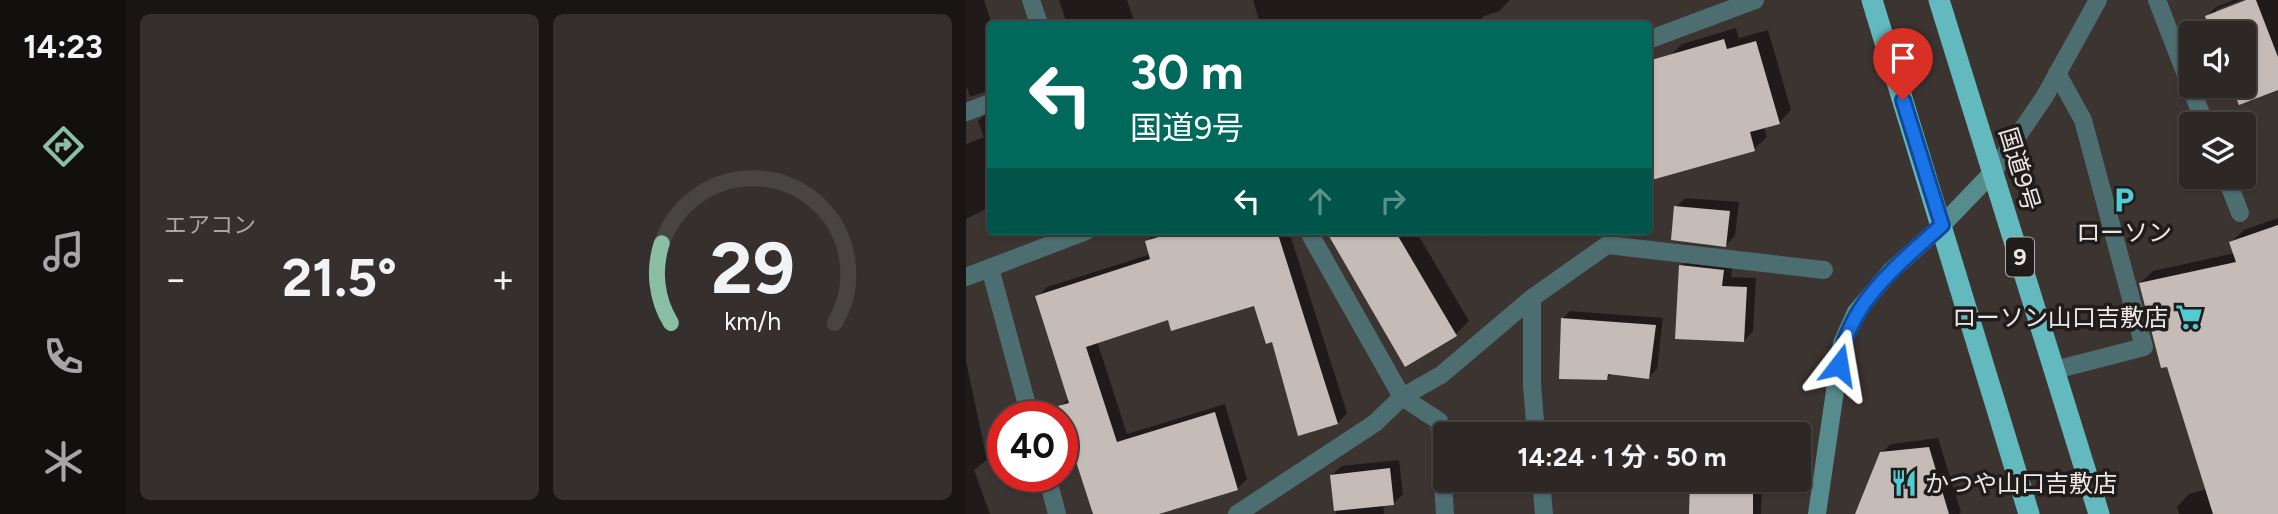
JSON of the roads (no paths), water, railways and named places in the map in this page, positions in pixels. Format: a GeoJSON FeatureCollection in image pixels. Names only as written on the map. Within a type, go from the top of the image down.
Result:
{"type":"FeatureCollection","features":[{"type":"Feature","properties":{"kind":"highway"},"geometry":{"type":"LineString","coordinates":[[1872,0],[2029,514]]}},
{"type":"Feature","properties":{"kind":"highway","name":"国道9号"},"geometry":{"type":"LineString","coordinates":[[1939,0],[2099,514]]}},
{"type":"Feature","properties":{"kind":"street"},"geometry":{"type":"LineString","coordinates":[[1031,0],[1038,21]]}},
{"type":"Feature","properties":{"kind":"street"},"geometry":{"type":"LineString","coordinates":[[1652,39],[1755,0]]}},
{"type":"Feature","properties":{"kind":"street"},"geometry":{"type":"LineString","coordinates":[[1817,514],[1842,343],[1856,312],[1890,272],[1942,225],[1993,172],[2057,73],[2098,0]]}},
{"type":"Feature","properties":{"kind":"street"},"geometry":{"type":"LineString","coordinates":[[2157,0],[2200,112]]}},
{"type":"Feature","properties":{"kind":"street"},"geometry":{"type":"LineString","coordinates":[[2055,370],[2144,347],[2083,120],[2057,73]]}},
{"type":"Feature","properties":{"kind":"street"},"geometry":{"type":"LineString","coordinates":[[966,112],[987,104]]}},
{"type":"Feature","properties":{"kind":"street"},"geometry":{"type":"LineString","coordinates":[[2231,189],[2240,214]]}},
{"type":"Feature","properties":{"kind":"street"},"geometry":{"type":"LineString","coordinates":[[966,277],[1076,235]]}},
{"type":"Feature","properties":{"kind":"street"},"geometry":{"type":"LineString","coordinates":[[1311,236],[1402,397],[1439,421],[1445,514]]}},
{"type":"Feature","properties":{"kind":"street"},"geometry":{"type":"LineString","coordinates":[[1237,514],[1376,423],[1402,397],[1441,374],[1532,298],[1607,246],[1824,270]]}},
{"type":"Feature","properties":{"kind":"street"},"geometry":{"type":"LineString","coordinates":[[990,268],[1026,401]]}},
{"type":"Feature","properties":{"kind":"street"},"geometry":{"type":"LineString","coordinates":[[1532,298],[1532,385],[1535,422]]}},
{"type":"Feature","properties":{"kind":"street"},"geometry":{"type":"LineString","coordinates":[[1051,492],[1057,514]]}},
{"type":"Feature","properties":{"kind":"street"},"geometry":{"type":"LineString","coordinates":[[1542,492],[1544,514]]}},
{"type":"Feature","properties":{"kind":"place","name":"ローソン"},"geometry":{"type":"Point","coordinates":[2124,200]}},
{"type":"Feature","properties":{"kind":"place","name":"ローソン山口吉敷店"},"geometry":{"type":"Point","coordinates":[2189,317]}},
{"type":"Feature","properties":{"kind":"place","name":"かつや山口吉敷店"},"geometry":{"type":"Point","coordinates":[1904,483]}}]}
